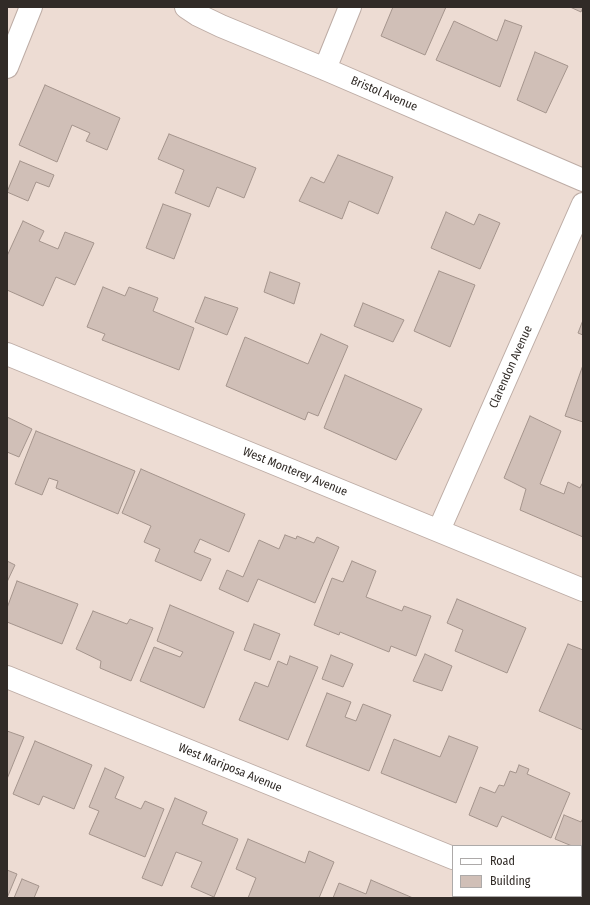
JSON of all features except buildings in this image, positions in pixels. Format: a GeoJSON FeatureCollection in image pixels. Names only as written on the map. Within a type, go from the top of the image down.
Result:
{"type":"FeatureCollection","features":[{"type":"Feature","properties":{"kind":"street"},"geometry":{"type":"LineString","coordinates":[[7,67],[30,7]]}},
{"type":"Feature","properties":{"kind":"street","name":"Bristol Avenue"},"geometry":{"type":"LineString","coordinates":[[186,7],[220,26],[325,69],[583,180]]}},
{"type":"Feature","properties":{"kind":"street"},"geometry":{"type":"LineString","coordinates":[[325,69],[350,7]]}},
{"type":"Feature","properties":{"kind":"street","name":"Clarendon Avenue"},"geometry":{"type":"LineString","coordinates":[[439,530],[583,204]]}},
{"type":"Feature","properties":{"kind":"street","name":"West Monterey Avenue"},"geometry":{"type":"LineString","coordinates":[[7,354],[583,590]]}},
{"type":"Feature","properties":{"kind":"street","name":"West Mariposa Avenue"},"geometry":{"type":"LineString","coordinates":[[7,677],[452,858]]}}]}
